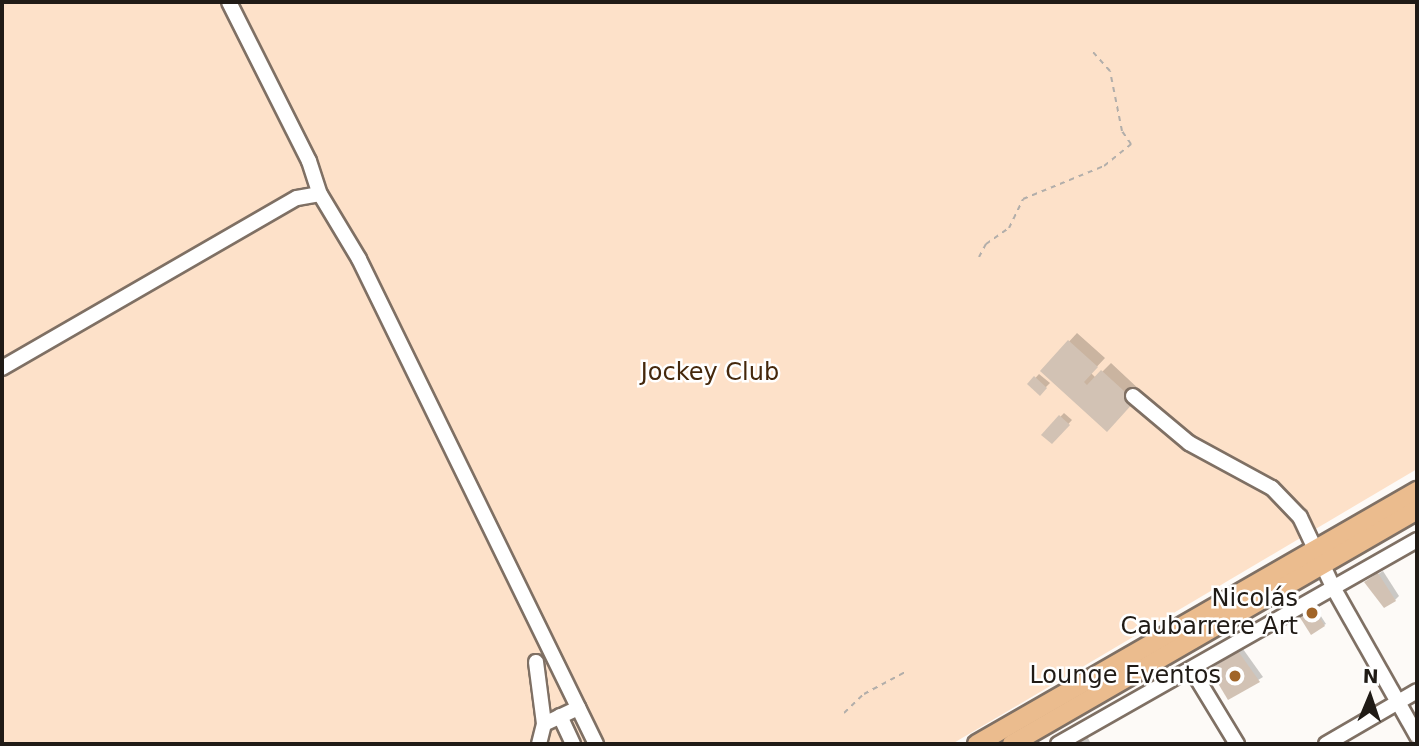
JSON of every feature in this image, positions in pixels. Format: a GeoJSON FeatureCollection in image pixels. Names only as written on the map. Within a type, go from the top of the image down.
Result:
{"type":"FeatureCollection","features":[{"type":"Feature","properties":{"kind":"main road"},"geometry":{"type":"LineString","coordinates":[[1012,744],[1318,558],[1417,491]]}},
{"type":"Feature","properties":{"kind":"main road"},"geometry":{"type":"LineString","coordinates":[[978,744],[1318,558],[1417,509]]}},
{"type":"Feature","properties":{"kind":"street"},"geometry":{"type":"LineString","coordinates":[[229,2],[309,161],[320,194],[359,259],[596,744]]}},
{"type":"Feature","properties":{"kind":"street"},"geometry":{"type":"LineString","coordinates":[[2,368],[297,198],[320,194]]}},
{"type":"Feature","properties":{"kind":"street"},"geometry":{"type":"LineString","coordinates":[[1133,396],[1189,443],[1272,488],[1300,517],[1334,589],[1417,736]]}},
{"type":"Feature","properties":{"kind":"street"},"geometry":{"type":"LineString","coordinates":[[1058,744],[1417,540]]}},
{"type":"Feature","properties":{"kind":"street"},"geometry":{"type":"LineString","coordinates":[[536,662],[542,737]]}},
{"type":"Feature","properties":{"kind":"street"},"geometry":{"type":"LineString","coordinates":[[1192,670],[1237,744]]}},
{"type":"Feature","properties":{"kind":"street"},"geometry":{"type":"LineString","coordinates":[[1326,744],[1417,691]]}},
{"type":"Feature","properties":{"kind":"street"},"geometry":{"type":"LineString","coordinates":[[542,737],[560,716],[578,708]]}},
{"type":"Feature","properties":{"kind":"street"},"geometry":{"type":"LineString","coordinates":[[560,716],[573,744]]}},
{"type":"Feature","properties":{"kind":"path"},"geometry":{"type":"LineString","coordinates":[[979,257],[986,244],[1009,228],[1023,199],[1104,166],[1131,145],[1122,131],[1110,71],[1092,51]]}},
{"type":"Feature","properties":{"kind":"path"},"geometry":{"type":"LineString","coordinates":[[845,713],[864,694],[905,671]]}},
{"type":"Feature","properties":{"kind":"green space","name":"Jockey Club"},"geometry":{"type":"Polygon","coordinates":[[[2,2],[1417,2],[1417,469],[952,744],[2,744],[2,2]]]}},
{"type":"Feature","properties":{"kind":"building"},"geometry":{"type":"Polygon","coordinates":[[[1068,340],[1098,367],[1084,382],[1087,385],[1101,370],[1135,401],[1107,432],[1040,371],[1068,340]]]}},
{"type":"Feature","properties":{"kind":"building"},"geometry":{"type":"Polygon","coordinates":[[[1034,376],[1047,388],[1040,396],[1027,384],[1034,376]]]}},
{"type":"Feature","properties":{"kind":"building"},"geometry":{"type":"Polygon","coordinates":[[[1059,415],[1070,425],[1052,444],[1041,435],[1059,415]]]}},
{"type":"Feature","properties":{"kind":"building"},"geometry":{"type":"Polygon","coordinates":[[[1378,573],[1396,601],[1384,608],[1364,582],[1378,573]]]}},
{"type":"Feature","properties":{"kind":"building"},"geometry":{"type":"Polygon","coordinates":[[[1313,607],[1325,626],[1311,635],[1299,616],[1313,607]]]}},
{"type":"Feature","properties":{"kind":"building","name":"Lounge Eventos"},"geometry":{"type":"Polygon","coordinates":[[[1238,651],[1260,682],[1228,700],[1210,670],[1238,651]]]}},
{"type":"Feature","properties":{"kind":"place","name":"Nicolás Caubarrere Art"},"geometry":{"type":"Point","coordinates":[1312,613]}},
{"type":"Feature","properties":{"kind":"place","name":"Lounge Eventos"},"geometry":{"type":"Point","coordinates":[1235,676]}}]}
